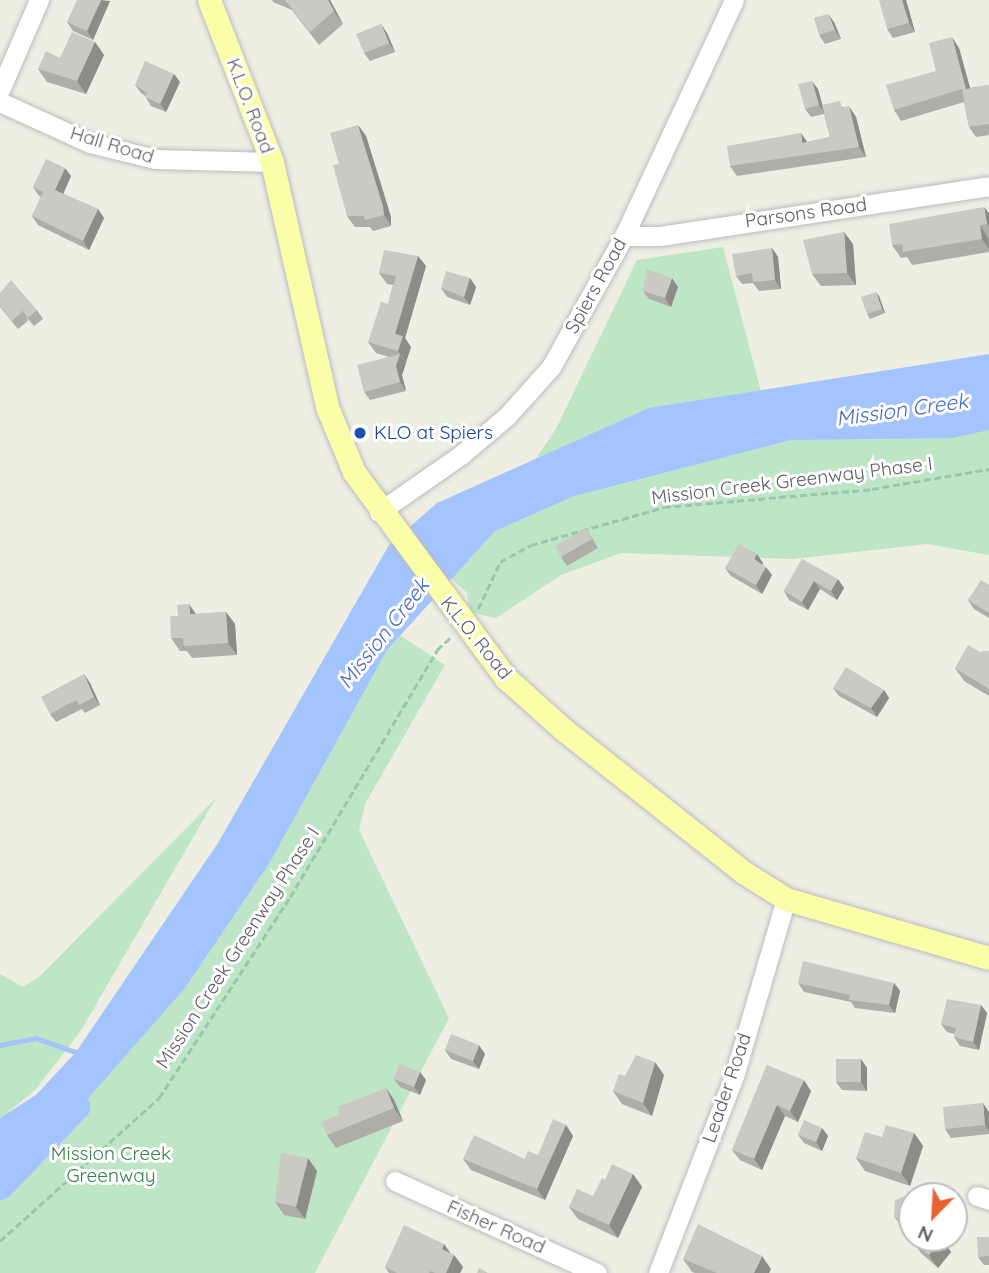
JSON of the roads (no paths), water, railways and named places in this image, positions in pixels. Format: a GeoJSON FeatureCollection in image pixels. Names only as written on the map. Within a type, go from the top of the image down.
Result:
{"type":"FeatureCollection","features":[{"type":"Feature","properties":{"kind":"main road","name":"K.L.O. Road"},"geometry":{"type":"LineString","coordinates":[[209,0],[272,162],[327,407],[354,472],[379,512],[506,678],[564,730],[743,872],[786,899],[989,958]]}},
{"type":"Feature","properties":{"kind":"street"},"geometry":{"type":"LineString","coordinates":[[0,90],[39,0]]}},
{"type":"Feature","properties":{"kind":"street","name":"Spiers Road"},"geometry":{"type":"LineString","coordinates":[[379,512],[480,439],[551,367],[624,236],[734,0]]}},
{"type":"Feature","properties":{"kind":"street","name":"Hall Road"},"geometry":{"type":"LineString","coordinates":[[0,102],[90,143],[155,159],[272,162]]}},
{"type":"Feature","properties":{"kind":"street","name":"Parsons Road"},"geometry":{"type":"LineString","coordinates":[[624,236],[660,236],[989,186]]}},
{"type":"Feature","properties":{"kind":"street","name":"Leader Road"},"geometry":{"type":"LineString","coordinates":[[658,1273],[735,1073],[786,899]]}},
{"type":"Feature","properties":{"kind":"street","name":"Fisher Road"},"geometry":{"type":"LineString","coordinates":[[395,1181],[597,1273]]}},
{"type":"Feature","properties":{"kind":"water","name":"Mission Creek"},"geometry":{"type":"Polygon","coordinates":[[[989,354],[989,430],[952,438],[791,440],[574,496],[495,531],[387,650],[270,862],[185,988],[70,1119],[0,1171],[0,1118],[36,1095],[76,1052],[218,843],[389,545],[437,503],[649,408],[989,354]]]}},
{"type":"Feature","properties":{"kind":"waterway"},"geometry":{"type":"LineString","coordinates":[[0,1045],[36,1038],[76,1052]]}},
{"type":"Feature","properties":{"kind":"waterway","name":"Mission Creek"},"geometry":{"type":"LineString","coordinates":[[0,1186],[76,1107]]}},
{"type":"Feature","properties":{"kind":"place","name":"KLO at Spiers"},"geometry":{"type":"Point","coordinates":[360,433]}},
{"type":"Feature","properties":{"kind":"park label","name":"Mission Creek Greenway"},"geometry":{"type":"Point","coordinates":[111,1165]}}]}
